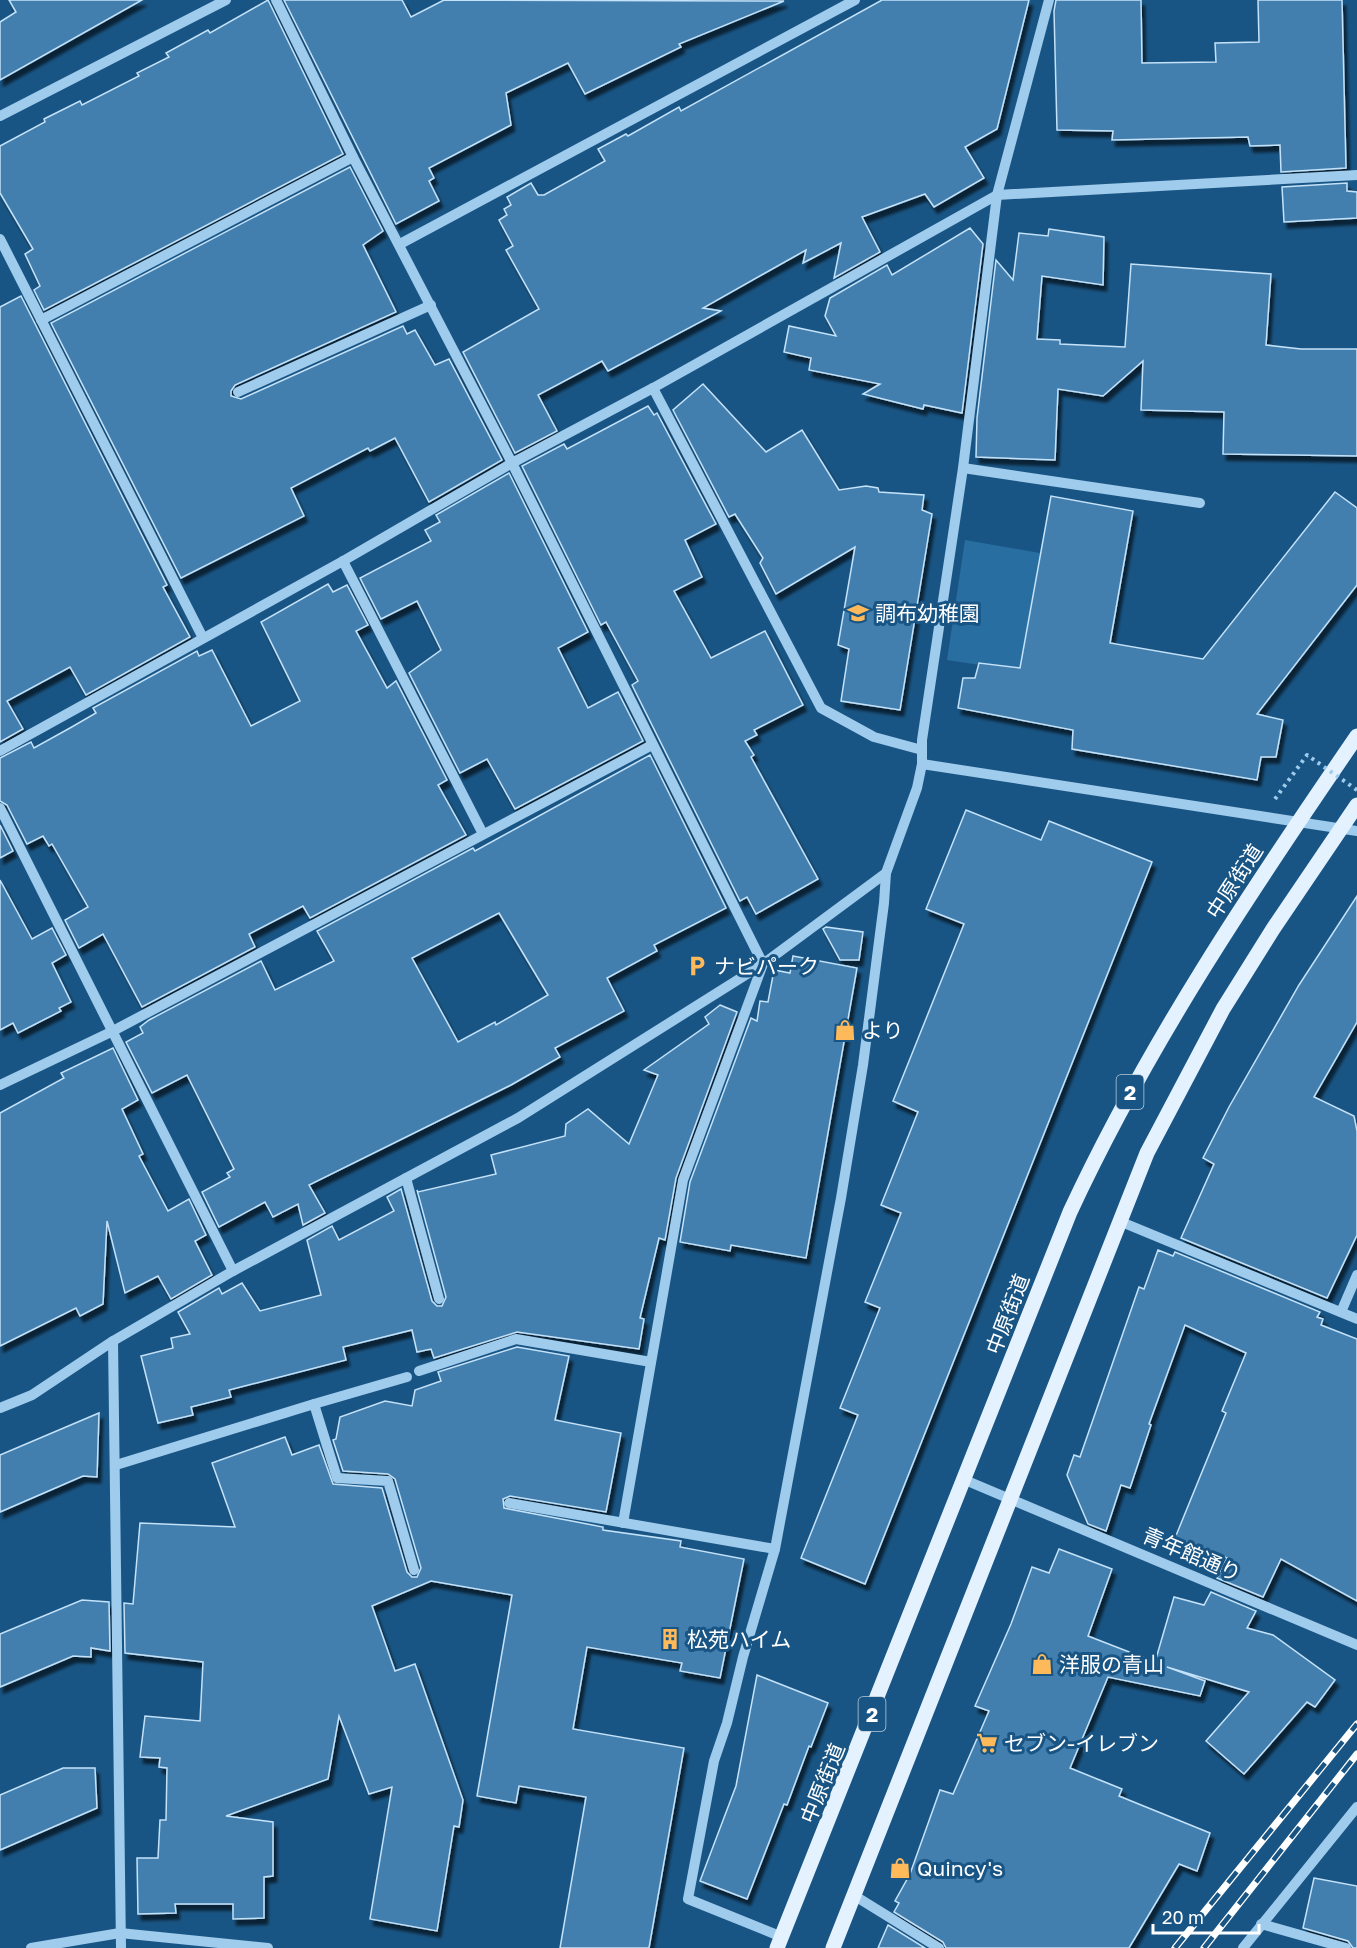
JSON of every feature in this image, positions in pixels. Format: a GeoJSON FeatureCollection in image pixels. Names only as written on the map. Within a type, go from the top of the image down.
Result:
{"type":"FeatureCollection","features":[{"type":"Feature","properties":{"kind":"main road","name":"中原街道"},"geometry":{"type":"LineString","coordinates":[[780,1943],[1070,1212],[1103,1142],[1192,987],[1298,821],[1357,736]]}},
{"type":"Feature","properties":{"kind":"main road","name":"2"},"geometry":{"type":"LineString","coordinates":[[833,1948],[1147,1153],[1218,1019],[1273,929],[1357,805]]}},
{"type":"Feature","properties":{"kind":"street"},"geometry":{"type":"LineString","coordinates":[[0,116],[226,0]]}},
{"type":"Feature","properties":{"kind":"street"},"geometry":{"type":"LineString","coordinates":[[276,0],[353,157],[513,463],[763,964],[683,1180],[623,1524]]}},
{"type":"Feature","properties":{"kind":"street"},"geometry":{"type":"LineString","coordinates":[[400,244],[855,0]]}},
{"type":"Feature","properties":{"kind":"street"},"geometry":{"type":"LineString","coordinates":[[780,1943],[688,1899],[714,1761],[727,1724],[743,1657],[775,1549],[841,1198],[866,1044],[886,873],[917,788],[922,764],[922,750],[963,468],[997,195],[1049,0]]}},
{"type":"Feature","properties":{"kind":"street"},"geometry":{"type":"LineString","coordinates":[[41,320],[353,157]]}},
{"type":"Feature","properties":{"kind":"street"},"geometry":{"type":"LineString","coordinates":[[0,751],[997,195],[1357,175]]}},
{"type":"Feature","properties":{"kind":"street"},"geometry":{"type":"LineString","coordinates":[[0,239],[202,638]]}},
{"type":"Feature","properties":{"kind":"street"},"geometry":{"type":"LineString","coordinates":[[238,392],[431,305]]}},
{"type":"Feature","properties":{"kind":"street"},"geometry":{"type":"LineString","coordinates":[[653,388],[821,708],[874,736],[922,750]]}},
{"type":"Feature","properties":{"kind":"street"},"geometry":{"type":"LineString","coordinates":[[963,468],[1200,503]]}},
{"type":"Feature","properties":{"kind":"street"},"geometry":{"type":"LineString","coordinates":[[343,561],[483,834]]}},
{"type":"Feature","properties":{"kind":"street"},"geometry":{"type":"LineString","coordinates":[[0,1085],[111,1032],[652,745]]}},
{"type":"Feature","properties":{"kind":"street"},"geometry":{"type":"LineString","coordinates":[[922,764],[1074,786],[1258,818],[1298,821],[1357,831]]}},
{"type":"Feature","properties":{"kind":"street"},"geometry":{"type":"LineString","coordinates":[[0,808],[233,1271]]}},
{"type":"Feature","properties":{"kind":"street"},"geometry":{"type":"LineString","coordinates":[[0,1408],[32,1395],[113,1341],[233,1271],[518,1118],[763,964],[886,873]]}},
{"type":"Feature","properties":{"kind":"street"},"geometry":{"type":"LineString","coordinates":[[406,1178],[439,1299]]}},
{"type":"Feature","properties":{"kind":"street"},"geometry":{"type":"LineString","coordinates":[[1119,1221],[1357,1319]]}},
{"type":"Feature","properties":{"kind":"street"},"geometry":{"type":"LineString","coordinates":[[1341,1312],[1357,1275]]}},
{"type":"Feature","properties":{"kind":"street"},"geometry":{"type":"LineString","coordinates":[[420,1371],[516,1339],[651,1362]]}},
{"type":"Feature","properties":{"kind":"street"},"geometry":{"type":"LineString","coordinates":[[113,1341],[121,1948]]}},
{"type":"Feature","properties":{"kind":"street"},"geometry":{"type":"LineString","coordinates":[[116,1465],[407,1377]]}},
{"type":"Feature","properties":{"kind":"street"},"geometry":{"type":"LineString","coordinates":[[314,1404],[338,1478],[388,1481],[414,1570]]}},
{"type":"Feature","properties":{"kind":"street","name":"青年館通り"},"geometry":{"type":"LineString","coordinates":[[965,1479],[1357,1645]]}},
{"type":"Feature","properties":{"kind":"street"},"geometry":{"type":"LineString","coordinates":[[509,1503],[775,1549]]}},
{"type":"Feature","properties":{"kind":"street"},"geometry":{"type":"LineString","coordinates":[[1243,1948],[1357,1807]]}},
{"type":"Feature","properties":{"kind":"street"},"geometry":{"type":"LineString","coordinates":[[855,1896],[939,1948]]}},
{"type":"Feature","properties":{"kind":"street"},"geometry":{"type":"LineString","coordinates":[[1261,1924],[1347,1948]]}},
{"type":"Feature","properties":{"kind":"street"},"geometry":{"type":"LineString","coordinates":[[31,1948],[120,1933],[268,1948]]}},
{"type":"Feature","properties":{"kind":"path"},"geometry":{"type":"LineString","coordinates":[[1275,799],[1307,755],[1357,790]]}},
{"type":"Feature","properties":{"kind":"shaded area"},"geometry":{"type":"Polygon","coordinates":[[[965,540],[1040,553],[1019,671],[947,660],[965,540]]]}},
{"type":"Feature","properties":{"kind":"building"},"geometry":{"type":"Polygon","coordinates":[[[9,0],[142,0],[0,80],[0,22],[16,12],[9,0]]]}},
{"type":"Feature","properties":{"kind":"building"},"geometry":{"type":"Polygon","coordinates":[[[268,0],[343,154],[44,310],[34,290],[40,286],[25,254],[33,249],[0,193],[0,146],[45,122],[44,119],[80,101],[82,105],[139,76],[137,73],[169,57],[166,53],[208,30],[210,33],[268,0]]]}},
{"type":"Feature","properties":{"kind":"building"},"geometry":{"type":"Polygon","coordinates":[[[284,0],[402,0],[411,17],[444,0],[784,1],[679,44],[681,47],[585,94],[568,63],[506,93],[511,125],[429,168],[434,178],[429,181],[439,201],[396,224],[284,0]]]}},
{"type":"Feature","properties":{"kind":"building"},"geometry":{"type":"Polygon","coordinates":[[[882,0],[1029,0],[997,129],[965,147],[984,178],[934,207],[925,194],[862,217],[880,252],[834,278],[841,243],[803,263],[806,250],[703,308],[721,311],[608,371],[602,361],[538,395],[557,431],[515,453],[463,352],[539,309],[506,250],[513,246],[499,220],[507,215],[504,209],[511,205],[507,197],[531,183],[538,195],[544,195],[605,161],[598,149],[626,134],[628,136],[679,107],[681,111],[882,0]]]}},
{"type":"Feature","properties":{"kind":"building"},"geometry":{"type":"Polygon","coordinates":[[[1056,0],[1141,0],[1142,63],[1216,62],[1215,43],[1259,42],[1258,0],[1342,0],[1346,168],[1281,172],[1280,145],[1250,146],[1248,137],[1112,140],[1113,131],[1057,130],[1054,11],[1056,0]]]}},
{"type":"Feature","properties":{"kind":"building"},"geometry":{"type":"Polygon","coordinates":[[[350,167],[383,231],[363,245],[396,312],[235,385],[231,396],[241,399],[403,326],[407,334],[415,330],[435,365],[449,359],[502,460],[429,502],[395,438],[370,451],[368,448],[291,488],[304,516],[181,578],[51,323],[350,167]]]}},
{"type":"Feature","properties":{"kind":"building"},"geometry":{"type":"Polygon","coordinates":[[[1347,183],[1347,191],[1357,192],[1357,218],[1284,222],[1282,187],[1347,183]]]}},
{"type":"Feature","properties":{"kind":"building"},"geometry":{"type":"Polygon","coordinates":[[[970,228],[983,244],[962,413],[924,405],[923,409],[863,394],[880,384],[809,370],[811,358],[784,352],[789,326],[836,336],[825,316],[830,298],[887,265],[892,275],[970,228]]]}},
{"type":"Feature","properties":{"kind":"building"},"geometry":{"type":"Polygon","coordinates":[[[1049,229],[1104,237],[1103,285],[1042,276],[1037,339],[1060,340],[1060,344],[1125,347],[1131,264],[1271,274],[1266,345],[1301,349],[1357,349],[1357,456],[1223,454],[1224,412],[1141,410],[1143,361],[1103,396],[1058,389],[1055,460],[976,457],[977,418],[996,260],[1013,280],[1019,233],[1048,236],[1049,229]]]}},
{"type":"Feature","properties":{"kind":"building"},"geometry":{"type":"Polygon","coordinates":[[[21,296],[167,585],[163,587],[190,637],[86,695],[70,667],[7,701],[23,729],[0,742],[0,307],[21,296]]]}},
{"type":"Feature","properties":{"kind":"building"},"geometry":{"type":"Polygon","coordinates":[[[703,384],[766,452],[802,430],[839,490],[866,486],[878,488],[879,492],[924,495],[922,510],[932,514],[900,710],[841,701],[849,649],[838,645],[855,547],[776,594],[760,563],[763,558],[735,514],[729,517],[673,410],[703,384]]]}},
{"type":"Feature","properties":{"kind":"building"},"geometry":{"type":"Polygon","coordinates":[[[648,406],[654,415],[657,413],[716,524],[685,540],[702,577],[674,591],[711,658],[765,631],[803,705],[754,730],[757,735],[745,741],[754,755],[751,757],[818,879],[756,914],[747,897],[740,901],[632,685],[638,681],[606,622],[601,625],[522,466],[564,444],[567,449],[648,406]]]}},
{"type":"Feature","properties":{"kind":"building"},"geometry":{"type":"Polygon","coordinates":[[[509,473],[588,632],[558,648],[588,708],[618,692],[643,741],[515,809],[487,759],[460,773],[409,673],[441,650],[417,601],[381,619],[360,578],[431,541],[425,530],[440,522],[436,515],[509,473]]]}},
{"type":"Feature","properties":{"kind":"building"},"geometry":{"type":"Polygon","coordinates":[[[1335,492],[1357,508],[1357,585],[1257,714],[1283,720],[1276,757],[1261,757],[1257,780],[1072,749],[1073,730],[958,708],[963,678],[975,678],[979,663],[1020,668],[1051,496],[1133,511],[1110,643],[1203,659],[1335,492]]]}},
{"type":"Feature","properties":{"kind":"building"},"geometry":{"type":"Polygon","coordinates":[[[328,584],[333,592],[347,585],[368,625],[356,631],[387,688],[396,681],[447,780],[438,785],[466,835],[310,918],[303,906],[249,934],[255,947],[142,1007],[103,934],[79,948],[65,920],[88,907],[52,844],[49,846],[43,836],[27,844],[7,805],[0,801],[0,758],[31,742],[34,748],[96,713],[93,708],[197,651],[199,656],[212,650],[251,726],[300,701],[261,622],[328,584]]]}},
{"type":"Feature","properties":{"kind":"building"},"geometry":{"type":"Polygon","coordinates":[[[650,755],[726,908],[654,945],[657,951],[607,978],[624,1011],[555,1048],[560,1057],[511,1085],[309,1185],[325,1213],[303,1225],[298,1204],[273,1217],[265,1202],[219,1227],[202,1192],[230,1177],[227,1173],[234,1169],[187,1075],[152,1093],[126,1042],[143,1033],[140,1027],[149,1020],[261,961],[275,990],[334,961],[317,931],[473,848],[475,851],[650,755]],[[499,913],[412,958],[458,1042],[495,1022],[496,1025],[548,995],[499,913]]]}},
{"type":"Feature","properties":{"kind":"building"},"geometry":{"type":"Polygon","coordinates":[[[966,810],[1041,840],[1049,821],[1152,862],[865,1584],[801,1558],[858,1415],[840,1408],[880,1308],[865,1302],[901,1213],[881,1205],[918,1112],[893,1101],[964,924],[926,909],[966,810]]]}},
{"type":"Feature","properties":{"kind":"building"},"geometry":{"type":"Polygon","coordinates":[[[0,825],[13,851],[0,858],[0,825]]]}},
{"type":"Feature","properties":{"kind":"building"},"geometry":{"type":"Polygon","coordinates":[[[0,880],[32,939],[52,928],[66,955],[52,963],[71,1002],[59,1008],[61,1011],[18,1033],[13,1023],[0,1030],[0,880]]]}},
{"type":"Feature","properties":{"kind":"building"},"geometry":{"type":"Polygon","coordinates":[[[1357,896],[1357,1022],[1314,1097],[1354,1116],[1357,1131],[1357,1235],[1327,1298],[1181,1238],[1214,1164],[1203,1158],[1229,1107],[1299,985],[1357,896]]]}},
{"type":"Feature","properties":{"kind":"building"},"geometry":{"type":"Polygon","coordinates":[[[826,927],[863,932],[859,960],[840,960],[823,929],[826,927]]]}},
{"type":"Feature","properties":{"kind":"building"},"geometry":{"type":"Polygon","coordinates":[[[793,956],[857,968],[806,1258],[731,1245],[730,1251],[680,1242],[690,1182],[751,1018],[757,1021],[760,1001],[768,1002],[774,970],[790,973],[793,956]]]}},
{"type":"Feature","properties":{"kind":"building"},"geometry":{"type":"Polygon","coordinates":[[[720,1005],[737,1012],[676,1178],[665,1240],[659,1238],[640,1318],[644,1319],[639,1349],[517,1332],[434,1358],[431,1349],[417,1352],[412,1330],[343,1347],[346,1360],[229,1390],[231,1397],[191,1407],[193,1415],[158,1423],[141,1356],[173,1348],[171,1338],[190,1334],[178,1312],[219,1288],[222,1294],[242,1283],[260,1311],[321,1295],[307,1240],[332,1226],[339,1240],[394,1211],[387,1197],[401,1189],[432,1301],[437,1306],[442,1306],[446,1297],[417,1190],[418,1192],[496,1174],[491,1155],[565,1136],[566,1124],[588,1109],[629,1144],[658,1075],[644,1070],[709,1024],[705,1017],[720,1005]]]}},
{"type":"Feature","properties":{"kind":"building"},"geometry":{"type":"Polygon","coordinates":[[[113,1048],[138,1100],[122,1109],[143,1154],[139,1156],[168,1211],[189,1199],[206,1235],[195,1241],[212,1275],[171,1299],[158,1276],[125,1293],[107,1221],[103,1304],[80,1316],[76,1308],[0,1346],[0,1113],[64,1078],[61,1073],[113,1048]]]}},
{"type":"Feature","properties":{"kind":"building"},"geometry":{"type":"Polygon","coordinates":[[[1158,1250],[1173,1256],[1175,1252],[1320,1312],[1317,1317],[1323,1319],[1321,1325],[1357,1339],[1357,1601],[1281,1559],[1263,1597],[1217,1578],[1227,1558],[1175,1538],[1226,1413],[1222,1411],[1246,1353],[1185,1325],[1149,1424],[1151,1425],[1130,1488],[1121,1485],[1106,1531],[1088,1524],[1067,1475],[1074,1455],[1080,1457],[1139,1287],[1144,1289],[1158,1250]]]}},
{"type":"Feature","properties":{"kind":"building"},"geometry":{"type":"Polygon","coordinates":[[[517,1347],[569,1356],[555,1420],[621,1433],[606,1512],[510,1496],[503,1499],[504,1508],[603,1527],[603,1530],[681,1541],[680,1547],[744,1559],[720,1678],[680,1671],[682,1663],[587,1647],[573,1729],[684,1748],[649,1948],[560,1948],[586,1797],[519,1786],[516,1803],[477,1796],[512,1595],[431,1581],[372,1606],[395,1671],[415,1664],[463,1800],[459,1827],[454,1826],[437,1931],[370,1919],[392,1787],[369,1794],[339,1716],[328,1779],[226,1816],[273,1822],[273,1876],[264,1877],[264,1918],[233,1919],[233,1904],[175,1904],[176,1913],[138,1914],[137,1858],[158,1858],[160,1820],[166,1820],[167,1768],[159,1767],[160,1758],[140,1757],[145,1716],[200,1721],[203,1662],[125,1653],[124,1603],[133,1604],[140,1523],[235,1527],[212,1463],[285,1437],[292,1455],[319,1445],[333,1484],[382,1488],[407,1572],[412,1577],[417,1577],[421,1568],[395,1479],[388,1474],[343,1471],[333,1440],[336,1439],[340,1417],[385,1401],[412,1406],[415,1390],[441,1381],[438,1372],[517,1347]]]}},
{"type":"Feature","properties":{"kind":"building"},"geometry":{"type":"Polygon","coordinates":[[[99,1413],[97,1477],[83,1476],[0,1512],[0,1455],[99,1413]]]}},
{"type":"Feature","properties":{"kind":"building"},"geometry":{"type":"Polygon","coordinates":[[[1059,1549],[1112,1569],[1088,1636],[1155,1662],[1174,1597],[1204,1605],[1211,1592],[1256,1611],[1247,1628],[1273,1635],[1335,1680],[1315,1707],[1307,1702],[1244,1774],[1206,1741],[1249,1692],[1167,1667],[1205,1681],[1200,1696],[1108,1677],[1070,1768],[1122,1789],[1119,1796],[1210,1833],[1197,1871],[1179,1864],[1129,1948],[946,1948],[943,1942],[894,1912],[899,1903],[895,1901],[910,1874],[940,1790],[953,1794],[989,1711],[975,1706],[1011,1624],[1032,1567],[1049,1573],[1059,1549]]]}},
{"type":"Feature","properties":{"kind":"building"},"geometry":{"type":"Polygon","coordinates":[[[82,1600],[109,1602],[110,1651],[91,1648],[91,1657],[73,1656],[0,1687],[0,1634],[82,1600]]]}},
{"type":"Feature","properties":{"kind":"building"},"geometry":{"type":"Polygon","coordinates":[[[757,1675],[828,1703],[787,1805],[784,1804],[747,1899],[700,1881],[736,1786],[757,1675]]]}},
{"type":"Feature","properties":{"kind":"building"},"geometry":{"type":"Polygon","coordinates":[[[63,1768],[95,1768],[97,1808],[0,1850],[0,1795],[63,1768]]]}},
{"type":"Feature","properties":{"kind":"building"},"geometry":{"type":"Polygon","coordinates":[[[1314,1878],[1357,1886],[1357,1948],[1353,1948],[1348,1941],[1303,1928],[1314,1878]]]}},
{"type":"Feature","properties":{"kind":"building"},"geometry":{"type":"Polygon","coordinates":[[[888,1925],[925,1948],[878,1948],[888,1925]]]}},
{"type":"Feature","properties":{"kind":"railway"},"geometry":{"type":"LineString","coordinates":[[1175,1948],[1357,1724]]}},
{"type":"Feature","properties":{"kind":"railway"},"geometry":{"type":"LineString","coordinates":[[1204,1948],[1357,1754]]}},
{"type":"Feature","properties":{"kind":"place","name":"調布幼稚園"},"geometry":{"type":"Point","coordinates":[858,613]}},
{"type":"Feature","properties":{"kind":"place","name":"ナビパーク"},"geometry":{"type":"Point","coordinates":[697,966]}},
{"type":"Feature","properties":{"kind":"place","name":"より"},"geometry":{"type":"Point","coordinates":[845,1030]}},
{"type":"Feature","properties":{"kind":"place","name":"松苑ハイム"},"geometry":{"type":"Point","coordinates":[670,1639]}},
{"type":"Feature","properties":{"kind":"place","name":"洋服の青山"},"geometry":{"type":"Point","coordinates":[1042,1664]}},
{"type":"Feature","properties":{"kind":"place","name":"セブン-イレブン"},"geometry":{"type":"Point","coordinates":[987,1743]}},
{"type":"Feature","properties":{"kind":"place","name":"Quincy's"},"geometry":{"type":"Point","coordinates":[900,1868]}}]}
